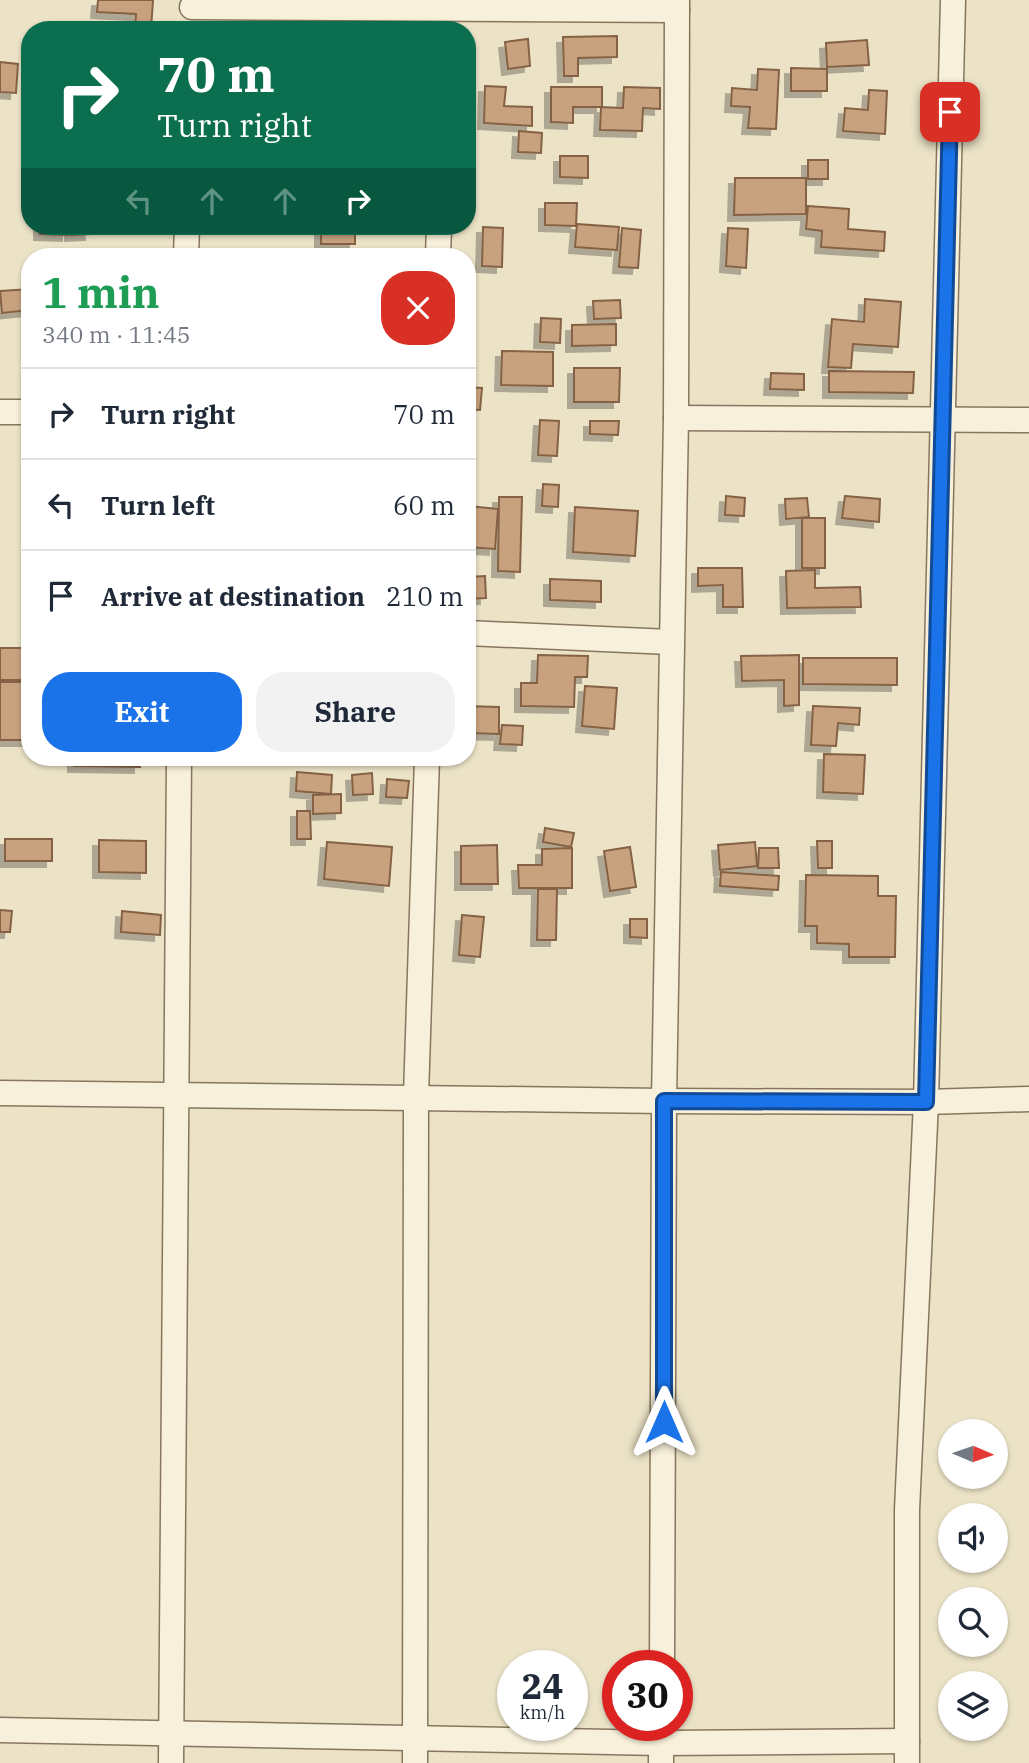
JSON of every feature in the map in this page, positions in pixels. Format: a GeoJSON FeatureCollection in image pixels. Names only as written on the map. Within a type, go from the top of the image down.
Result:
{"type":"FeatureCollection","features":[{"type":"Feature","properties":{"kind":"street"},"geometry":{"type":"LineString","coordinates":[[0,1730],[907,1752],[907,1510],[926,1102],[953,0]]}},
{"type":"Feature","properties":{"kind":"street"},"geometry":{"type":"LineString","coordinates":[[192,12],[447,13],[677,5],[677,418],[670,642],[664,1101],[662,1650]]}},
{"type":"Feature","properties":{"kind":"street"},"geometry":{"type":"LineString","coordinates":[[0,412],[21,412]]}},
{"type":"Feature","properties":{"kind":"street"},"geometry":{"type":"LineString","coordinates":[[677,418],[1029,420]]}},
{"type":"Feature","properties":{"kind":"street"},"geometry":{"type":"LineString","coordinates":[[476,633],[670,642]]}},
{"type":"Feature","properties":{"kind":"street"},"geometry":{"type":"LineString","coordinates":[[171,1763],[179,766]]}},
{"type":"Feature","properties":{"kind":"street"},"geometry":{"type":"LineString","coordinates":[[415,1763],[416,1096],[427,766]]}},
{"type":"Feature","properties":{"kind":"street"},"geometry":{"type":"LineString","coordinates":[[0,1093],[664,1101],[926,1102],[1029,1099]]}},
{"type":"Feature","properties":{"kind":"building"},"geometry":{"type":"Polygon","coordinates":[[[98,0],[153,0],[152,21],[136,21],[136,14],[97,12],[98,0]]]}},
{"type":"Feature","properties":{"kind":"building"},"geometry":{"type":"Polygon","coordinates":[[[617,36],[617,57],[578,58],[578,76],[564,76],[563,37],[617,36]]]}},
{"type":"Feature","properties":{"kind":"building"},"geometry":{"type":"Polygon","coordinates":[[[528,39],[530,66],[508,69],[505,42],[528,39]]]}},
{"type":"Feature","properties":{"kind":"building"},"geometry":{"type":"Polygon","coordinates":[[[867,40],[869,65],[827,67],[826,43],[867,40]]]}},
{"type":"Feature","properties":{"kind":"building"},"geometry":{"type":"Polygon","coordinates":[[[0,62],[18,64],[16,93],[0,92],[0,62]]]}},
{"type":"Feature","properties":{"kind":"building"},"geometry":{"type":"Polygon","coordinates":[[[791,68],[827,69],[827,91],[791,91],[791,68]]]}},
{"type":"Feature","properties":{"kind":"building"},"geometry":{"type":"Polygon","coordinates":[[[758,69],[779,70],[776,129],[748,128],[750,107],[731,106],[732,88],[757,90],[758,69]]]}},
{"type":"Feature","properties":{"kind":"building"},"geometry":{"type":"Polygon","coordinates":[[[485,86],[506,87],[504,106],[532,107],[532,126],[484,123],[485,86]]]}},
{"type":"Feature","properties":{"kind":"building"},"geometry":{"type":"Polygon","coordinates":[[[551,87],[602,87],[602,107],[573,107],[573,123],[551,122],[551,87]]]}},
{"type":"Feature","properties":{"kind":"building"},"geometry":{"type":"Polygon","coordinates":[[[624,87],[660,88],[660,109],[643,108],[642,131],[600,130],[601,107],[623,108],[624,87]]]}},
{"type":"Feature","properties":{"kind":"building"},"geometry":{"type":"Polygon","coordinates":[[[869,90],[887,91],[885,134],[843,131],[845,108],[868,110],[869,90]]]}},
{"type":"Feature","properties":{"kind":"building"},"geometry":{"type":"Polygon","coordinates":[[[519,131],[542,133],[541,153],[518,152],[519,131]]]}},
{"type":"Feature","properties":{"kind":"building"},"geometry":{"type":"Polygon","coordinates":[[[560,156],[588,156],[588,178],[560,177],[560,156]]]}},
{"type":"Feature","properties":{"kind":"building"},"geometry":{"type":"Polygon","coordinates":[[[808,160],[828,160],[828,179],[808,179],[808,160]]]}},
{"type":"Feature","properties":{"kind":"building"},"geometry":{"type":"Polygon","coordinates":[[[735,178],[806,178],[806,214],[734,215],[735,178]]]}},
{"type":"Feature","properties":{"kind":"building"},"geometry":{"type":"Polygon","coordinates":[[[545,203],[577,203],[576,226],[545,225],[545,203]]]}},
{"type":"Feature","properties":{"kind":"building"},"geometry":{"type":"Polygon","coordinates":[[[808,206],[849,209],[848,229],[885,232],[884,251],[821,247],[822,231],[806,229],[808,206]]]}},
{"type":"Feature","properties":{"kind":"building"},"geometry":{"type":"Polygon","coordinates":[[[577,224],[619,227],[617,250],[575,247],[577,224]]]}},
{"type":"Feature","properties":{"kind":"building"},"geometry":{"type":"Polygon","coordinates":[[[483,227],[503,228],[502,267],[482,266],[483,227]]]}},
{"type":"Feature","properties":{"kind":"building"},"geometry":{"type":"Polygon","coordinates":[[[622,228],[641,230],[638,268],[619,267],[622,228]]]}},
{"type":"Feature","properties":{"kind":"building"},"geometry":{"type":"Polygon","coordinates":[[[728,228],[748,229],[746,268],[726,266],[728,228]]]}},
{"type":"Feature","properties":{"kind":"building"},"geometry":{"type":"Polygon","coordinates":[[[321,235],[355,235],[355,244],[321,244],[321,235]]]}},
{"type":"Feature","properties":{"kind":"building"},"geometry":{"type":"Polygon","coordinates":[[[21,290],[21,311],[2,313],[0,291],[21,290]]]}},
{"type":"Feature","properties":{"kind":"building"},"geometry":{"type":"Polygon","coordinates":[[[865,299],[901,302],[898,347],[853,344],[851,368],[828,367],[832,319],[864,322],[865,299]]]}},
{"type":"Feature","properties":{"kind":"building"},"geometry":{"type":"Polygon","coordinates":[[[620,300],[621,318],[594,319],[593,301],[620,300]]]}},
{"type":"Feature","properties":{"kind":"building"},"geometry":{"type":"Polygon","coordinates":[[[541,318],[561,319],[560,343],[540,342],[541,318]]]}},
{"type":"Feature","properties":{"kind":"building"},"geometry":{"type":"Polygon","coordinates":[[[616,324],[616,345],[572,346],[572,325],[616,324]]]}},
{"type":"Feature","properties":{"kind":"building"},"geometry":{"type":"Polygon","coordinates":[[[502,351],[553,352],[553,386],[501,385],[502,351]]]}},
{"type":"Feature","properties":{"kind":"building"},"geometry":{"type":"Polygon","coordinates":[[[574,368],[620,368],[619,402],[574,402],[574,368]]]}},
{"type":"Feature","properties":{"kind":"building"},"geometry":{"type":"Polygon","coordinates":[[[829,371],[914,372],[913,393],[829,392],[829,371]]]}},
{"type":"Feature","properties":{"kind":"building"},"geometry":{"type":"Polygon","coordinates":[[[771,373],[804,374],[804,390],[770,389],[771,373]]]}},
{"type":"Feature","properties":{"kind":"building"},"geometry":{"type":"Polygon","coordinates":[[[476,388],[482,388],[480,410],[476,410],[476,388]]]}},
{"type":"Feature","properties":{"kind":"building"},"geometry":{"type":"Polygon","coordinates":[[[540,420],[559,421],[557,456],[538,455],[540,420]]]}},
{"type":"Feature","properties":{"kind":"building"},"geometry":{"type":"Polygon","coordinates":[[[590,421],[619,421],[618,435],[590,434],[590,421]]]}},
{"type":"Feature","properties":{"kind":"building"},"geometry":{"type":"Polygon","coordinates":[[[543,484],[559,485],[558,507],[542,506],[543,484]]]}},
{"type":"Feature","properties":{"kind":"building"},"geometry":{"type":"Polygon","coordinates":[[[726,496],[745,498],[744,516],[725,515],[726,496]]]}},
{"type":"Feature","properties":{"kind":"building"},"geometry":{"type":"Polygon","coordinates":[[[845,496],[880,499],[879,522],[842,518],[845,496]]]}},
{"type":"Feature","properties":{"kind":"building"},"geometry":{"type":"Polygon","coordinates":[[[499,497],[522,497],[520,572],[498,571],[499,497]]]}},
{"type":"Feature","properties":{"kind":"building"},"geometry":{"type":"Polygon","coordinates":[[[807,498],[809,517],[786,519],[785,499],[807,498]]]}},
{"type":"Feature","properties":{"kind":"building"},"geometry":{"type":"Polygon","coordinates":[[[476,507],[498,509],[495,549],[476,548],[476,507]]]}},
{"type":"Feature","properties":{"kind":"building"},"geometry":{"type":"Polygon","coordinates":[[[575,507],[638,511],[635,556],[573,552],[575,507]]]}},
{"type":"Feature","properties":{"kind":"building"},"geometry":{"type":"Polygon","coordinates":[[[802,518],[825,518],[825,568],[802,568],[802,518]]]}},
{"type":"Feature","properties":{"kind":"building"},"geometry":{"type":"Polygon","coordinates":[[[698,568],[742,568],[743,607],[723,607],[723,585],[698,586],[698,568]]]}},
{"type":"Feature","properties":{"kind":"building"},"geometry":{"type":"Polygon","coordinates":[[[815,570],[815,588],[860,587],[861,607],[787,608],[786,571],[815,570]]]}},
{"type":"Feature","properties":{"kind":"building"},"geometry":{"type":"Polygon","coordinates":[[[476,576],[485,576],[486,598],[476,599],[476,576]]]}},
{"type":"Feature","properties":{"kind":"building"},"geometry":{"type":"Polygon","coordinates":[[[550,579],[601,581],[601,602],[550,600],[550,579]]]}},
{"type":"Feature","properties":{"kind":"building"},"geometry":{"type":"Polygon","coordinates":[[[0,648],[21,648],[21,680],[0,680],[0,648]]]}},
{"type":"Feature","properties":{"kind":"building"},"geometry":{"type":"Polygon","coordinates":[[[538,655],[588,656],[587,677],[575,677],[574,707],[521,706],[521,683],[537,683],[538,655]]]}},
{"type":"Feature","properties":{"kind":"building"},"geometry":{"type":"Polygon","coordinates":[[[799,655],[799,705],[784,706],[784,680],[742,681],[741,656],[799,655]]]}},
{"type":"Feature","properties":{"kind":"building"},"geometry":{"type":"Polygon","coordinates":[[[803,658],[897,658],[897,685],[803,684],[803,658]]]}},
{"type":"Feature","properties":{"kind":"building"},"geometry":{"type":"Polygon","coordinates":[[[0,682],[21,682],[21,740],[0,740],[0,682]]]}},
{"type":"Feature","properties":{"kind":"building"},"geometry":{"type":"Polygon","coordinates":[[[585,686],[617,688],[614,729],[582,726],[585,686]]]}},
{"type":"Feature","properties":{"kind":"building"},"geometry":{"type":"Polygon","coordinates":[[[476,706],[499,707],[499,734],[476,733],[476,706]]]}},
{"type":"Feature","properties":{"kind":"building"},"geometry":{"type":"Polygon","coordinates":[[[813,706],[860,708],[859,725],[838,723],[836,746],[811,745],[813,706]]]}},
{"type":"Feature","properties":{"kind":"building"},"geometry":{"type":"Polygon","coordinates":[[[502,725],[523,726],[522,745],[500,744],[502,725]]]}},
{"type":"Feature","properties":{"kind":"building"},"geometry":{"type":"Polygon","coordinates":[[[824,754],[865,755],[863,794],[823,792],[824,754]]]}},
{"type":"Feature","properties":{"kind":"building"},"geometry":{"type":"Polygon","coordinates":[[[74,766],[140,766],[140,767],[74,766]]]}},
{"type":"Feature","properties":{"kind":"building"},"geometry":{"type":"Polygon","coordinates":[[[297,772],[332,775],[331,794],[296,791],[297,772]]]}},
{"type":"Feature","properties":{"kind":"building"},"geometry":{"type":"Polygon","coordinates":[[[372,773],[373,794],[353,795],[352,775],[372,773]]]}},
{"type":"Feature","properties":{"kind":"building"},"geometry":{"type":"Polygon","coordinates":[[[387,779],[409,781],[407,798],[386,797],[387,779]]]}},
{"type":"Feature","properties":{"kind":"building"},"geometry":{"type":"Polygon","coordinates":[[[341,794],[341,813],[313,814],[313,795],[341,794]]]}},
{"type":"Feature","properties":{"kind":"building"},"geometry":{"type":"Polygon","coordinates":[[[297,811],[310,811],[311,839],[297,839],[297,811]]]}},
{"type":"Feature","properties":{"kind":"building"},"geometry":{"type":"Polygon","coordinates":[[[545,828],[574,833],[571,847],[543,842],[545,828]]]}},
{"type":"Feature","properties":{"kind":"building"},"geometry":{"type":"Polygon","coordinates":[[[5,839],[52,839],[52,861],[5,861],[5,839]]]}},
{"type":"Feature","properties":{"kind":"building"},"geometry":{"type":"Polygon","coordinates":[[[99,840],[146,841],[146,873],[99,872],[99,840]]]}},
{"type":"Feature","properties":{"kind":"building"},"geometry":{"type":"Polygon","coordinates":[[[817,841],[832,841],[832,868],[818,868],[817,841]]]}},
{"type":"Feature","properties":{"kind":"building"},"geometry":{"type":"Polygon","coordinates":[[[327,842],[392,847],[389,886],[324,879],[327,842]]]}},
{"type":"Feature","properties":{"kind":"building"},"geometry":{"type":"Polygon","coordinates":[[[755,842],[757,866],[720,870],[718,845],[755,842]]]}},
{"type":"Feature","properties":{"kind":"building"},"geometry":{"type":"Polygon","coordinates":[[[497,845],[498,884],[461,884],[461,846],[497,845]]]}},
{"type":"Feature","properties":{"kind":"building"},"geometry":{"type":"Polygon","coordinates":[[[630,847],[636,887],[610,891],[604,851],[630,847]]]}},
{"type":"Feature","properties":{"kind":"building"},"geometry":{"type":"Polygon","coordinates":[[[572,848],[572,888],[519,888],[518,865],[542,865],[542,849],[572,848]]]}},
{"type":"Feature","properties":{"kind":"building"},"geometry":{"type":"Polygon","coordinates":[[[759,848],[778,848],[779,868],[758,868],[759,848]]]}},
{"type":"Feature","properties":{"kind":"building"},"geometry":{"type":"Polygon","coordinates":[[[721,872],[779,876],[778,890],[720,886],[721,872]]]}},
{"type":"Feature","properties":{"kind":"building"},"geometry":{"type":"Polygon","coordinates":[[[806,875],[878,876],[878,896],[896,896],[895,957],[849,957],[849,944],[817,943],[817,926],[805,926],[806,875]]]}},
{"type":"Feature","properties":{"kind":"building"},"geometry":{"type":"Polygon","coordinates":[[[538,889],[557,889],[556,940],[537,940],[538,889]]]}},
{"type":"Feature","properties":{"kind":"building"},"geometry":{"type":"Polygon","coordinates":[[[0,910],[12,911],[10,932],[0,932],[0,910]]]}},
{"type":"Feature","properties":{"kind":"building"},"geometry":{"type":"Polygon","coordinates":[[[122,911],[161,915],[160,935],[121,932],[122,911]]]}},
{"type":"Feature","properties":{"kind":"building"},"geometry":{"type":"Polygon","coordinates":[[[462,915],[484,917],[480,957],[459,955],[462,915]]]}},
{"type":"Feature","properties":{"kind":"building"},"geometry":{"type":"Polygon","coordinates":[[[630,919],[647,919],[647,938],[630,937],[630,919]]]}},
{"type":"Feature","properties":{"kind":"route"},"geometry":{"type":"LineString","coordinates":[[664,1422],[664,1101],[926,1102],[950,112]]}}]}
